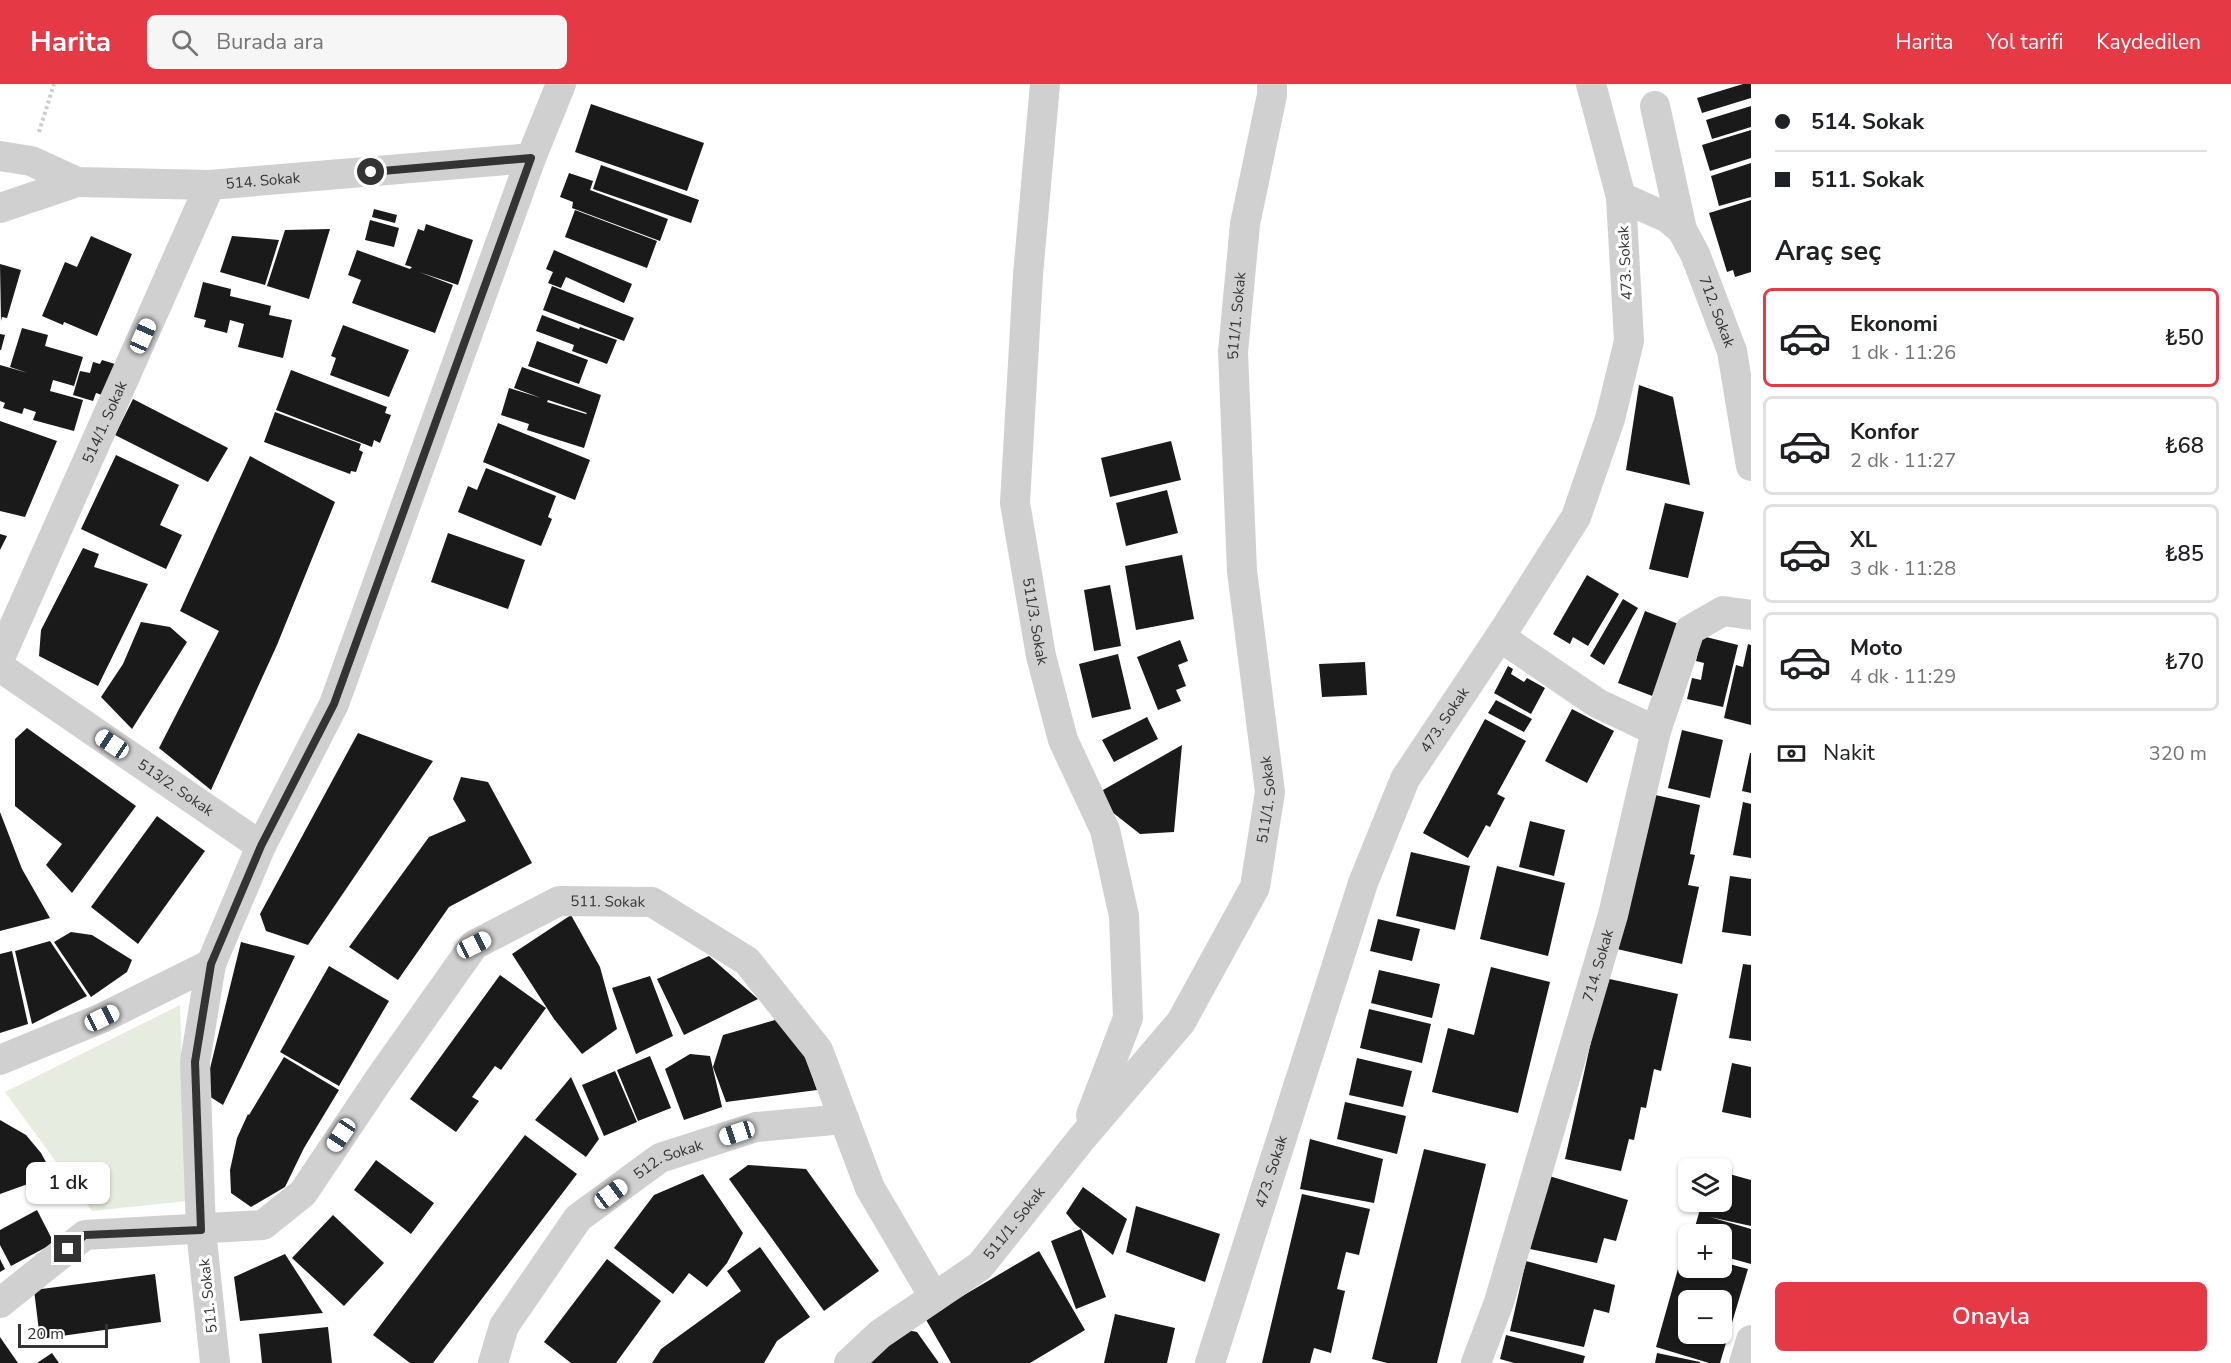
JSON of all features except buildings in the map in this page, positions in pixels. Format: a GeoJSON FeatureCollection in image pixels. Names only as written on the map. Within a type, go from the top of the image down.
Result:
{"type":"FeatureCollection","features":[{"type":"Feature","properties":{"kind":"street"},"geometry":{"type":"LineString","coordinates":[[201,1230],[195,1062],[211,964],[261,846],[334,704],[531,158],[561,84]]}},
{"type":"Feature","properties":{"kind":"street","name":"511/3. Sokak"},"geometry":{"type":"LineString","coordinates":[[1045,84],[1028,275],[1015,503],[1041,656],[1063,740],[1106,830],[1124,916],[1128,1018],[1082,1138]]}},
{"type":"Feature","properties":{"kind":"street","name":"511/1. Sokak"},"geometry":{"type":"LineString","coordinates":[[849,1363],[880,1335],[980,1266],[1082,1138],[1181,1022],[1255,887],[1270,792],[1242,571],[1233,352],[1245,224],[1272,95],[1272,84]]}},
{"type":"Feature","properties":{"kind":"street","name":"473. Sokak"},"geometry":{"type":"LineString","coordinates":[[1210,1363],[1362,883],[1405,779],[1500,637],[1576,517],[1610,419],[1629,342],[1621,197],[1591,84]]}},
{"type":"Feature","properties":{"kind":"street"},"geometry":{"type":"LineString","coordinates":[[1655,106],[1682,230]]}},
{"type":"Feature","properties":{"kind":"street","name":"514. Sokak"},"geometry":{"type":"LineString","coordinates":[[0,156],[29,161],[77,182],[210,185],[531,158]]}},
{"type":"Feature","properties":{"kind":"street"},"geometry":{"type":"LineString","coordinates":[[0,208],[77,182]]}},
{"type":"Feature","properties":{"kind":"street","name":"514/1. Sokak"},"geometry":{"type":"LineString","coordinates":[[0,658],[210,185]]}},
{"type":"Feature","properties":{"kind":"street","name":"712. Sokak"},"geometry":{"type":"LineString","coordinates":[[1621,197],[1668,218],[1682,230],[1695,254],[1742,353],[1751,466]]}},
{"type":"Feature","properties":{"kind":"street","name":"714. Sokak"},"geometry":{"type":"LineString","coordinates":[[1476,1363],[1499,1302],[1613,915],[1656,731],[1690,630],[1723,611],[1751,615]]}},
{"type":"Feature","properties":{"kind":"street"},"geometry":{"type":"LineString","coordinates":[[1500,637],[1597,703],[1656,731]]}},
{"type":"Feature","properties":{"kind":"street","name":"513/2. Sokak"},"geometry":{"type":"LineString","coordinates":[[0,667],[261,846]]}},
{"type":"Feature","properties":{"kind":"street","name":"511. Sokak"},"geometry":{"type":"LineString","coordinates":[[0,1304],[85,1235],[263,1225],[303,1193],[380,1078],[474,945],[559,902],[652,902],[747,961],[819,1050],[844,1119]]}},
{"type":"Feature","properties":{"kind":"street"},"geometry":{"type":"LineString","coordinates":[[0,1060],[102,1018],[211,964]]}},
{"type":"Feature","properties":{"kind":"street"},"geometry":{"type":"LineString","coordinates":[[844,1119],[870,1188],[934,1297]]}},
{"type":"Feature","properties":{"kind":"street","name":"512. Sokak"},"geometry":{"type":"LineString","coordinates":[[493,1363],[504,1326],[578,1218],[660,1158],[756,1127],[844,1119]]}},
{"type":"Feature","properties":{"kind":"street","name":"511. Sokak"},"geometry":{"type":"LineString","coordinates":[[201,1230],[215,1363]]}},
{"type":"Feature","properties":{"kind":"street"},"geometry":{"type":"LineString","coordinates":[[1744,1363],[1751,1340]]}},
{"type":"Feature","properties":{"kind":"path"},"geometry":{"type":"LineString","coordinates":[[29,161],[54,84]]}},
{"type":"Feature","properties":{"kind":"shaded area"},"geometry":{"type":"Polygon","coordinates":[[[180,1005],[187,1201],[92,1211],[5,1092],[180,1005]]]}},
{"type":"Feature","properties":{"kind":"route"},"geometry":{"type":"LineString","coordinates":[[68,1249],[85,1235],[201,1230],[195,1062],[211,964],[261,846],[334,704],[531,158],[371,172]]}}]}
